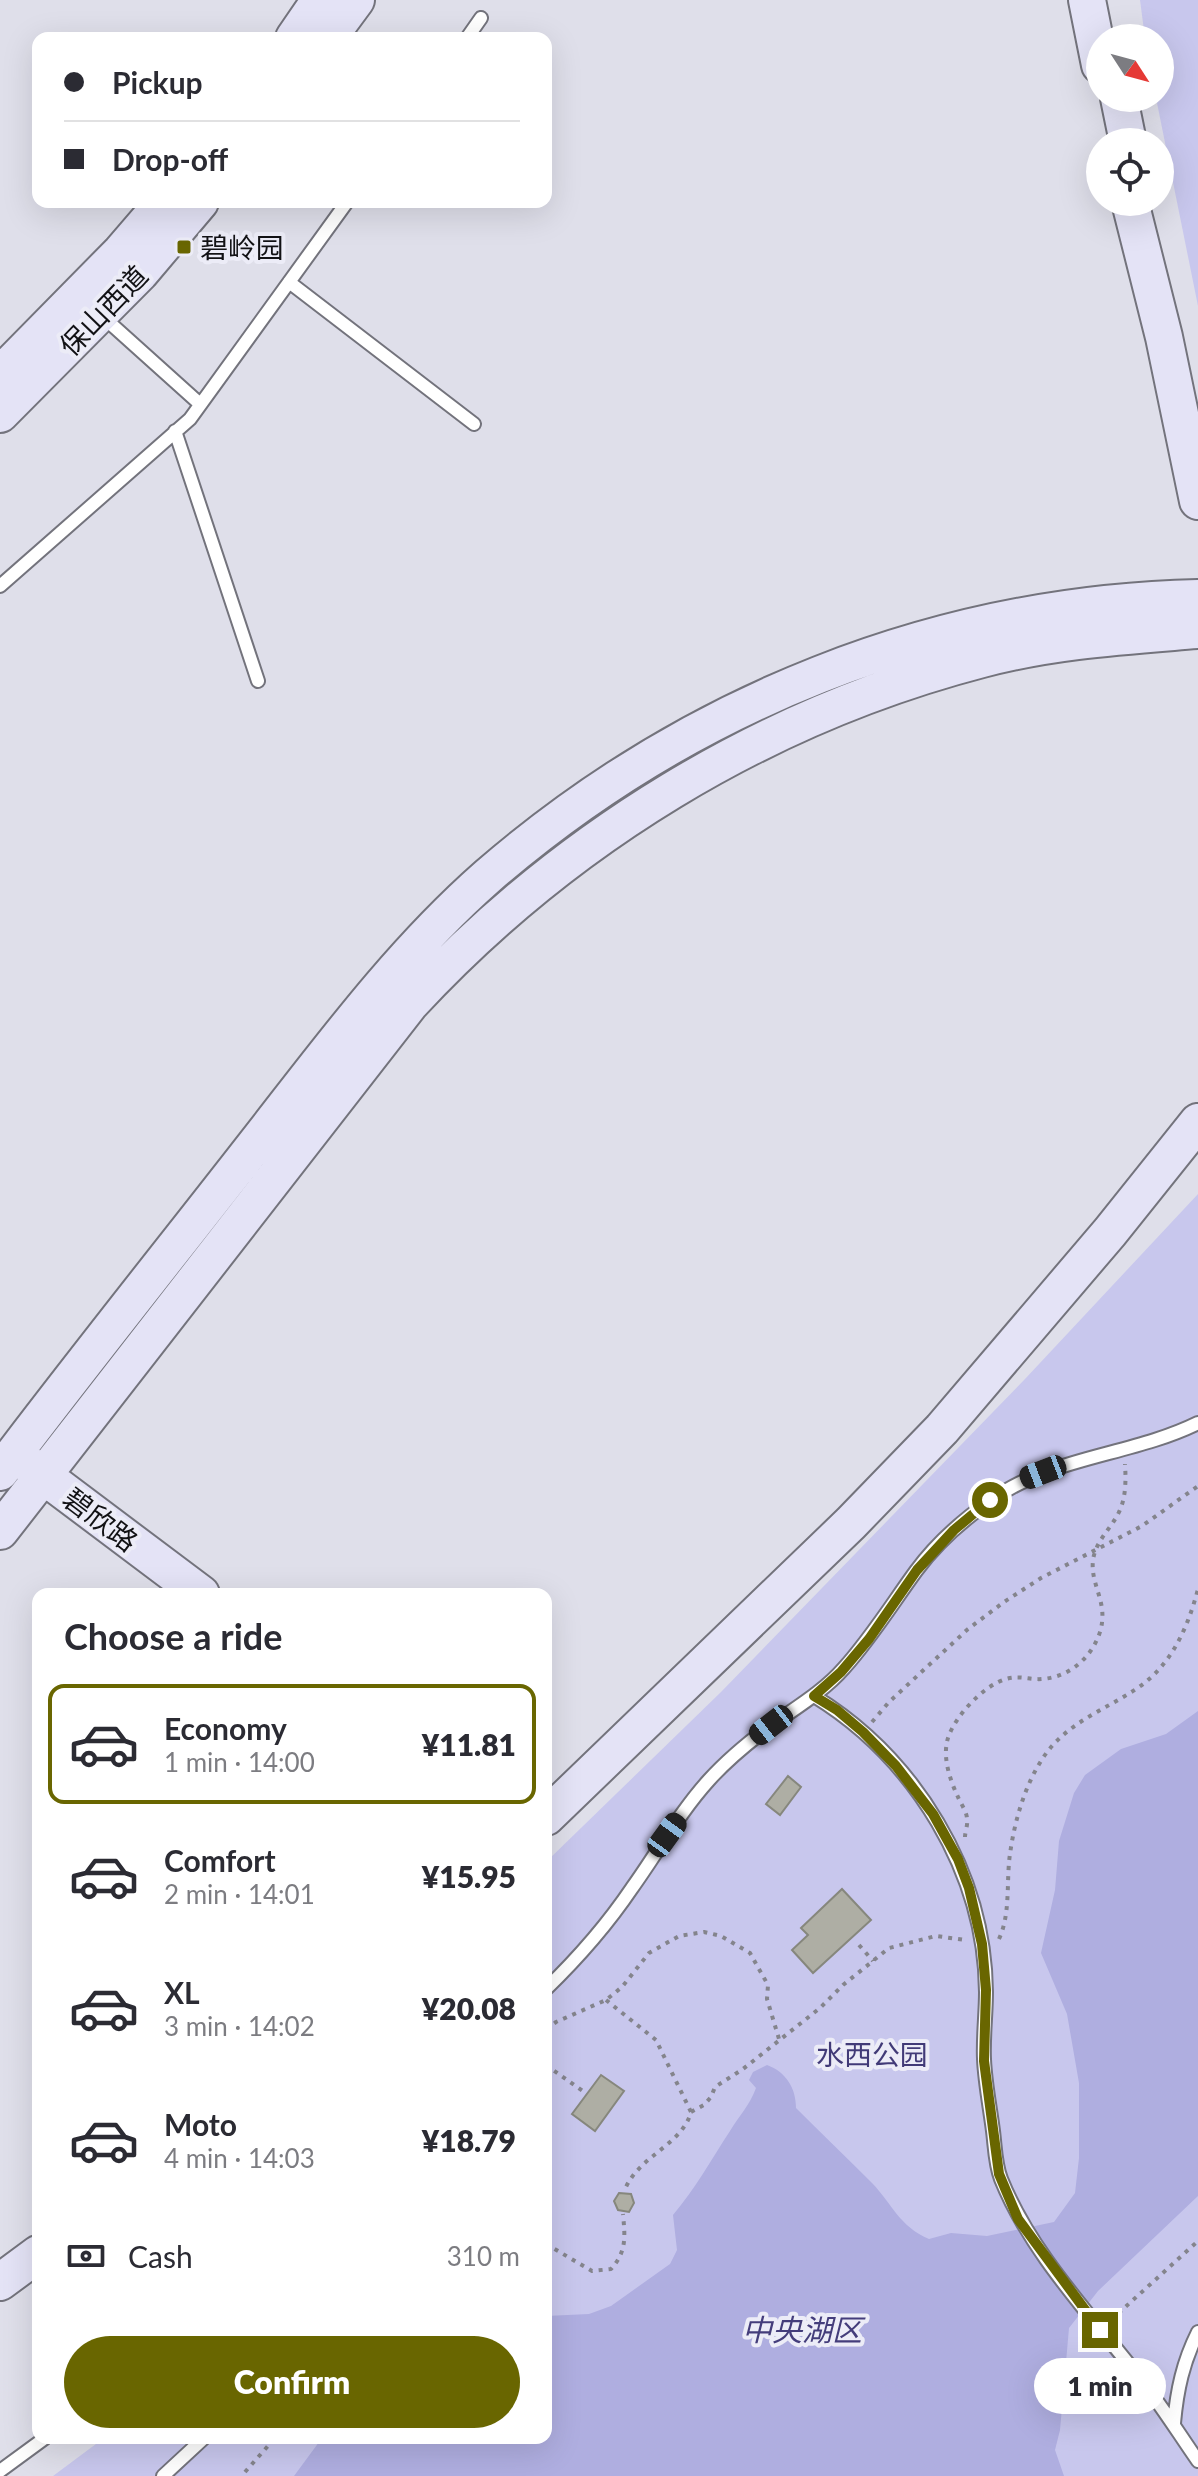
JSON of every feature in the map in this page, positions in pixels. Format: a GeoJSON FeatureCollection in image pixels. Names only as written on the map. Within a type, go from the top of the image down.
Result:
{"type":"FeatureCollection","features":[{"type":"Feature","properties":{"kind":"main road"},"geometry":{"type":"LineString","coordinates":[[298,32],[320,0]]}},
{"type":"Feature","properties":{"kind":"main road"},"geometry":{"type":"LineString","coordinates":[[332,32],[356,0]]}},
{"type":"Feature","properties":{"kind":"main road"},"geometry":{"type":"LineString","coordinates":[[1087,0],[1092,24]]}},
{"type":"Feature","properties":{"kind":"main road"},"geometry":{"type":"LineString","coordinates":[[1100,0],[1104,24]]}},
{"type":"Feature","properties":{"kind":"main road","name":"保山西道"},"geometry":{"type":"LineString","coordinates":[[0,414],[89,306],[160,208]]}},
{"type":"Feature","properties":{"kind":"main road","name":"保山西道"},"geometry":{"type":"LineString","coordinates":[[0,375],[89,306],[140,273],[195,208]]}},
{"type":"Feature","properties":{"kind":"main road"},"geometry":{"type":"LineString","coordinates":[[1134,216],[1164,337],[1198,501]]}},
{"type":"Feature","properties":{"kind":"main road"},"geometry":{"type":"LineString","coordinates":[[1146,216],[1198,447]]}},
{"type":"Feature","properties":{"kind":"main road"},"geometry":{"type":"LineString","coordinates":[[3,1460],[396,968],[486,878],[586,801],[652,758],[745,706],[810,677],[879,652],[937,634],[1024,614],[1095,603],[1198,598]]}},
{"type":"Feature","properties":{"kind":"main road"},"geometry":{"type":"LineString","coordinates":[[0,1531],[410,1004],[462,951],[560,866],[715,763],[864,696],[983,658],[1041,646],[1198,630]]}},
{"type":"Feature","properties":{"kind":"main road"},"geometry":{"type":"LineString","coordinates":[[552,1811],[830,1544],[942,1429],[1110,1232],[1198,1122]]}},
{"type":"Feature","properties":{"kind":"main road"},"geometry":{"type":"LineString","coordinates":[[552,1826],[658,1727],[889,1498],[1019,1353],[1198,1140]]}},
{"type":"Feature","properties":{"kind":"main road","name":"碧欣路"},"geometry":{"type":"LineString","coordinates":[[3,1460],[192,1588]]}},
{"type":"Feature","properties":{"kind":"main road","name":"碧欣路"},"geometry":{"type":"LineString","coordinates":[[38,1482],[72,1513],[174,1588]]}},
{"type":"Feature","properties":{"kind":"main road"},"geometry":{"type":"LineString","coordinates":[[0,2282],[32,2258]]}},
{"type":"Feature","properties":{"kind":"main road"},"geometry":{"type":"LineString","coordinates":[[0,2296],[32,2272]]}},
{"type":"Feature","properties":{"kind":"lane"},"geometry":{"type":"LineString","coordinates":[[471,32],[481,18]]}},
{"type":"Feature","properties":{"kind":"lane"},"geometry":{"type":"LineString","coordinates":[[0,586],[190,419],[343,208]]}},
{"type":"Feature","properties":{"kind":"lane"},"geometry":{"type":"LineString","coordinates":[[289,282],[474,424]]}},
{"type":"Feature","properties":{"kind":"lane"},"geometry":{"type":"LineString","coordinates":[[89,306],[200,404]]}},
{"type":"Feature","properties":{"kind":"lane"},"geometry":{"type":"LineString","coordinates":[[175,431],[258,681]]}},
{"type":"Feature","properties":{"kind":"lane"},"geometry":{"type":"LineString","coordinates":[[552,1983],[604,1927],[667,1835],[709,1781],[738,1751],[814,1696],[841,1672],[869,1639],[917,1570],[954,1530],[990,1500],[1023,1480],[1064,1464],[1179,1432],[1198,1423]]}},
{"type":"Feature","properties":{"kind":"lane"},"geometry":{"type":"LineString","coordinates":[[814,1696],[863,1732],[896,1766],[933,1814],[958,1859],[969,1888],[982,1944],[986,1990],[984,2061],[999,2174],[1018,2219],[1174,2423],[1198,2461]]}},
{"type":"Feature","properties":{"kind":"lane"},"geometry":{"type":"LineString","coordinates":[[1174,2423],[1185,2357],[1198,2332]]}},
{"type":"Feature","properties":{"kind":"lane"},"geometry":{"type":"LineString","coordinates":[[0,2471],[37,2444]]}},
{"type":"Feature","properties":{"kind":"lane"},"geometry":{"type":"LineString","coordinates":[[163,2476],[198,2444]]}},
{"type":"Feature","properties":{"kind":"path"},"geometry":{"type":"LineString","coordinates":[[958,1859],[968,1818],[950,1779],[948,1738],[965,1710],[985,1689],[1004,1679],[1022,1676],[1043,1679],[1062,1674],[1077,1666],[1093,1651],[1104,1612],[1093,1561],[1102,1534],[1119,1513],[1126,1483],[1125,1461],[1117,1449]]}},
{"type":"Feature","properties":{"kind":"path"},"geometry":{"type":"LineString","coordinates":[[863,1732],[889,1702],[968,1629],[1041,1578],[1142,1526],[1198,1486]]}},
{"type":"Feature","properties":{"kind":"path"},"geometry":{"type":"LineString","coordinates":[[691,2112],[704,2105],[715,2087],[743,2069],[820,2008],[889,1948],[936,1936],[994,1944],[1002,1932],[1010,1854],[1021,1807],[1033,1774],[1052,1746],[1078,1724],[1142,1685],[1161,1665],[1188,1625],[1198,1589]]}},
{"type":"Feature","properties":{"kind":"path"},"geometry":{"type":"LineString","coordinates":[[552,2025],[606,2000],[622,1987],[649,1953],[662,1945],[704,1932],[721,1936],[750,1953],[768,1985],[767,1999],[779,2039]]}},
{"type":"Feature","properties":{"kind":"path"},"geometry":{"type":"LineString","coordinates":[[859,1945],[873,1961]]}},
{"type":"Feature","properties":{"kind":"path"},"geometry":{"type":"LineString","coordinates":[[606,2000],[656,2040],[691,2112],[687,2125],[642,2163],[625,2189]]}},
{"type":"Feature","properties":{"kind":"path"},"geometry":{"type":"LineString","coordinates":[[552,2069],[587,2094]]}},
{"type":"Feature","properties":{"kind":"path"},"geometry":{"type":"LineString","coordinates":[[552,2248],[592,2271],[611,2269],[624,2248],[623,2214]]}},
{"type":"Feature","properties":{"kind":"path"},"geometry":{"type":"LineString","coordinates":[[1098,2327],[1198,2241]]}},
{"type":"Feature","properties":{"kind":"path"},"geometry":{"type":"LineString","coordinates":[[245,2472],[270,2444]]}},
{"type":"Feature","properties":{"kind":"green space"},"geometry":{"type":"Polygon","coordinates":[[[1140,0],[1198,0],[1198,306],[1174,187],[1174,128],[1162,128],[1159,112],[1174,112],[1174,24],[1143,24],[1140,0]]]}},
{"type":"Feature","properties":{"kind":"green space","name":"水西公园"},"geometry":{"type":"Polygon","coordinates":[[[1198,1194],[1198,2476],[53,2476],[96,2444],[552,2444],[552,1856],[721,1692],[1025,1379],[1198,1194]]]}},
{"type":"Feature","properties":{"kind":"water","name":"中央湖区"},"geometry":{"type":"Polygon","coordinates":[[[1198,1711],[1198,2196],[1098,2291],[1069,2328],[1060,2430],[1055,2450],[1064,2476],[294,2476],[318,2444],[552,2444],[552,2316],[589,2314],[611,2306],[670,2264],[677,2250],[673,2215],[751,2100],[756,2088],[749,2080],[753,2072],[767,2065],[780,2072],[789,2082],[796,2108],[919,2234],[929,2239],[951,2233],[987,2236],[1054,2222],[1075,2193],[1079,2158],[1079,2083],[1067,2014],[1041,1953],[1055,1890],[1059,1841],[1074,1793],[1085,1775],[1121,1749],[1166,1734],[1198,1711]]]}},
{"type":"Feature","properties":{"kind":"building"},"geometry":{"type":"Polygon","coordinates":[[[788,1776],[801,1787],[780,1815],[766,1804],[788,1776]]]}},
{"type":"Feature","properties":{"kind":"building"},"geometry":{"type":"Polygon","coordinates":[[[842,1889],[871,1920],[813,1973],[792,1950],[808,1935],[801,1928],[842,1889]]]}},
{"type":"Feature","properties":{"kind":"building"},"geometry":{"type":"Polygon","coordinates":[[[601,2075],[624,2091],[595,2131],[572,2114],[601,2075]]]}},
{"type":"Feature","properties":{"kind":"building"},"geometry":{"type":"Polygon","coordinates":[[[619,2193],[631,2194],[634,2203],[629,2212],[618,2210],[614,2201],[619,2193]]]}},
{"type":"Feature","properties":{"kind":"place","name":"碧岭园"},"geometry":{"type":"Point","coordinates":[184,247]}},
{"type":"Feature","properties":{"kind":"route"},"geometry":{"type":"LineString","coordinates":[[990,1500],[954,1530],[917,1570],[869,1639],[841,1672],[814,1696],[863,1732],[896,1766],[933,1814],[958,1859],[969,1888],[982,1944],[986,1990],[984,2061],[999,2174],[1018,2219],[1100,2330]]}}]}
